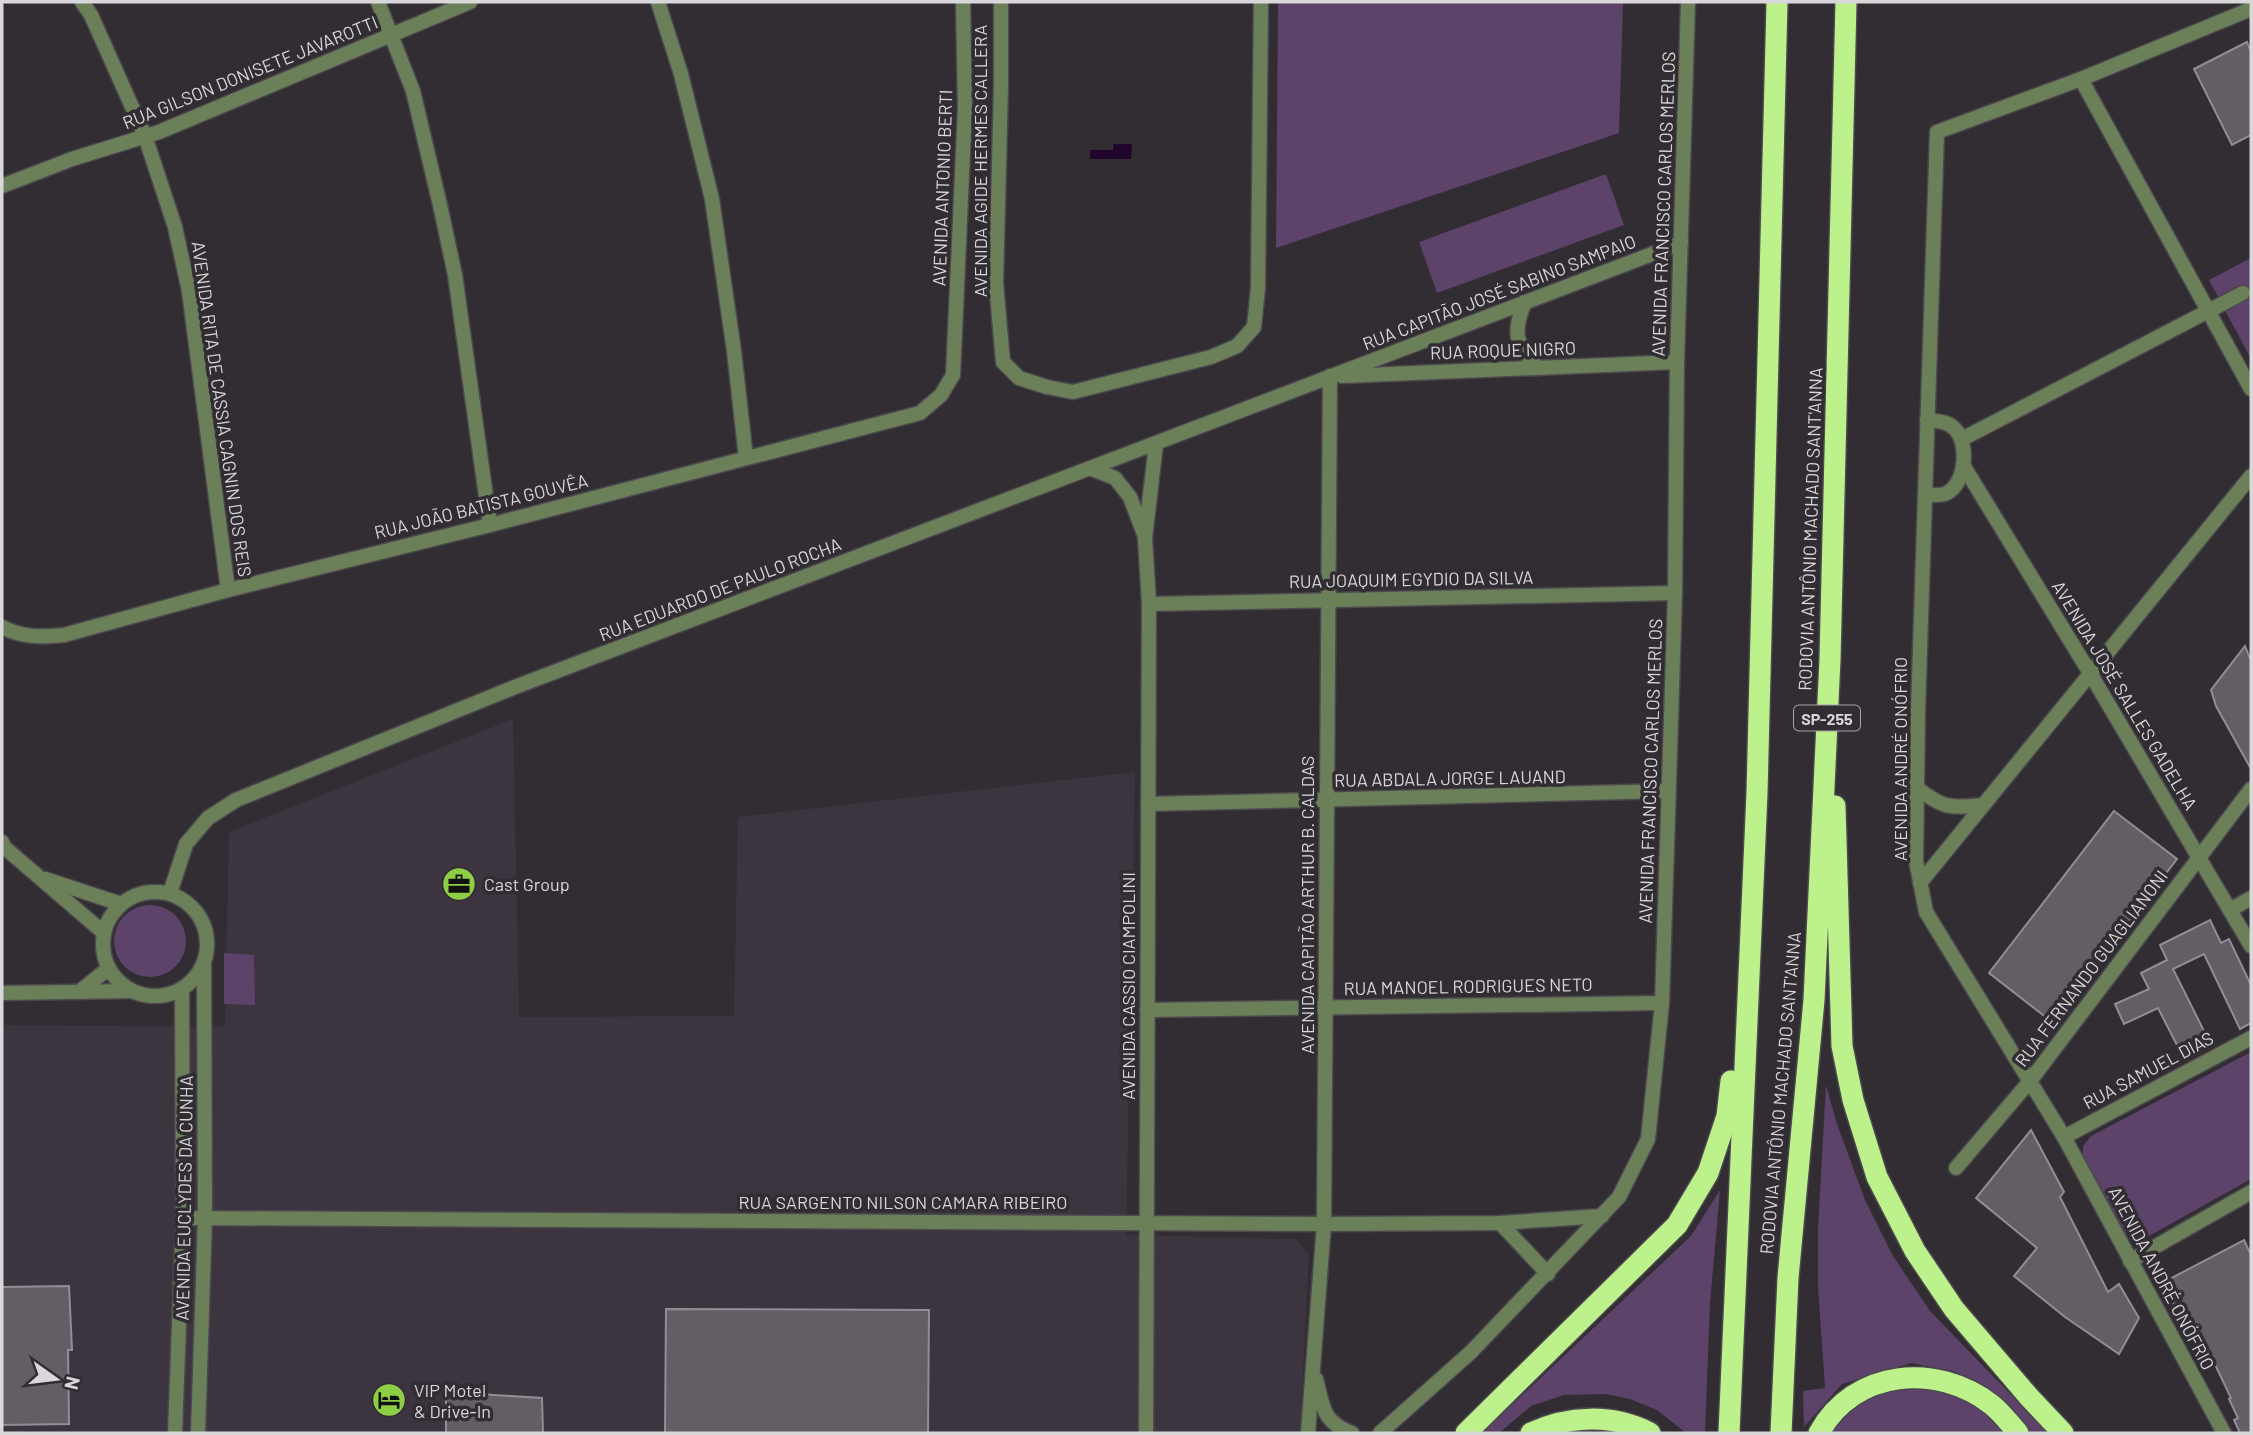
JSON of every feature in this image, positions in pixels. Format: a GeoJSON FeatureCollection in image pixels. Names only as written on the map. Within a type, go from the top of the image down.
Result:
{"type":"FeatureCollection","features":[{"type":"Feature","properties":{"kind":"highway","name":"RODOVIA ANTÔNIO MACHADO SANT'ANNA"},"geometry":{"type":"LineString","coordinates":[[1729,1433],[1757,793],[1777,2]]}},
{"type":"Feature","properties":{"kind":"highway","name":"RODOVIA ANTÔNIO MACHADO SANT'ANNA"},"geometry":{"type":"LineString","coordinates":[[1781,1433],[1788,1278],[1814,1000],[1830,659],[1846,2]]}},
{"type":"Feature","properties":{"kind":"highway"},"geometry":{"type":"LineString","coordinates":[[1830,659],[1842,1046],[1853,1100],[1877,1177],[1915,1251],[1954,1309],[2063,1433]]}},
{"type":"Feature","properties":{"kind":"highway"},"geometry":{"type":"LineString","coordinates":[[1466,1433],[1677,1226],[1708,1172],[1727,1116],[1751,916]]}},
{"type":"Feature","properties":{"kind":"highway"},"geometry":{"type":"LineString","coordinates":[[1819,1433],[1828,1417],[1852,1395],[1882,1381],[1919,1377],[1959,1386],[1993,1406],[2018,1433]]}},
{"type":"Feature","properties":{"kind":"highway"},"geometry":{"type":"LineString","coordinates":[[1531,1433],[1565,1422],[1593,1417],[1619,1422],[1650,1433]]}},
{"type":"Feature","properties":{"kind":"street","name":"AVENIDA RITA DE CASSIA CAGNIN DOS REIS"},"geometry":{"type":"LineString","coordinates":[[82,2],[91,15],[145,136],[175,227],[189,291],[228,590]]}},
{"type":"Feature","properties":{"kind":"street"},"geometry":{"type":"LineString","coordinates":[[378,2],[413,90],[455,275],[489,525]]}},
{"type":"Feature","properties":{"kind":"street","name":"RUA GILSON DONISETE JAVAROTTI"},"geometry":{"type":"LineString","coordinates":[[2,186],[72,159],[145,136],[391,37],[470,2]]}},
{"type":"Feature","properties":{"kind":"street"},"geometry":{"type":"LineString","coordinates":[[658,2],[681,74],[712,199],[746,458]]}},
{"type":"Feature","properties":{"kind":"street","name":"AVENIDA ANTONIO BERTI"},"geometry":{"type":"LineString","coordinates":[[953,375],[965,108],[963,2]]}},
{"type":"Feature","properties":{"kind":"street","name":"AVENIDA AGIDE HERMES CALLERA"},"geometry":{"type":"LineString","coordinates":[[1001,2],[996,282],[1003,362],[1018,378],[1073,392],[1211,357],[1237,346],[1254,327],[1258,288],[1261,2]]}},
{"type":"Feature","properties":{"kind":"street","name":"AVENIDA FRANCISCO CARLOS MERLOS"},"geometry":{"type":"LineString","coordinates":[[1380,1433],[1471,1352],[1619,1198],[1648,1139],[1662,1003],[1675,593],[1677,362],[1689,2]]}},
{"type":"Feature","properties":{"kind":"street"},"geometry":{"type":"LineString","coordinates":[[2251,9],[2081,79],[2251,389]]}},
{"type":"Feature","properties":{"kind":"street","name":"AVENIDA ANDRÉ ONÓFRIO"},"geometry":{"type":"LineString","coordinates":[[2081,79],[1937,132],[1916,861],[1926,912],[2063,1137],[2224,1433]]}},
{"type":"Feature","properties":{"kind":"street","name":"RUA CAPITÃO JOSÉ SABINO SAMPAIO"},"geometry":{"type":"LineString","coordinates":[[1330,376],[1681,243]]}},
{"type":"Feature","properties":{"kind":"street"},"geometry":{"type":"LineString","coordinates":[[1962,439],[2243,293]]}},
{"type":"Feature","properties":{"kind":"street"},"geometry":{"type":"LineString","coordinates":[[1525,302],[1517,321],[1517,339],[1538,368]]}},
{"type":"Feature","properties":{"kind":"street","name":"RUA ROQUE NIGRO"},"geometry":{"type":"LineString","coordinates":[[1330,376],[1677,362]]}},
{"type":"Feature","properties":{"kind":"street","name":"RUA JOÃO BATISTA GOUVÊA"},"geometry":{"type":"LineString","coordinates":[[2,627],[20,635],[64,635],[228,590],[920,413],[942,395],[953,375]]}},
{"type":"Feature","properties":{"kind":"street","name":"RUA EDUARDO DE PAULO ROCHA"},"geometry":{"type":"LineString","coordinates":[[170,893],[186,844],[208,818],[236,800],[515,687],[1093,469],[1330,376]]}},
{"type":"Feature","properties":{"kind":"street","name":"AVENIDA CAPITÃO ARTHUR B. CALDAS"},"geometry":{"type":"LineString","coordinates":[[1308,1433],[1324,1224],[1330,376]]}},
{"type":"Feature","properties":{"kind":"street"},"geometry":{"type":"LineString","coordinates":[[1925,495],[1946,494],[1956,485],[1964,466],[1962,439],[1952,426],[1927,420]]}},
{"type":"Feature","properties":{"kind":"street"},"geometry":{"type":"LineString","coordinates":[[1145,538],[1156,443]]}},
{"type":"Feature","properties":{"kind":"street","name":"AVENIDA JOSÉ SALLES GADELHA"},"geometry":{"type":"LineString","coordinates":[[1964,466],[2251,946]]}},
{"type":"Feature","properties":{"kind":"street"},"geometry":{"type":"LineString","coordinates":[[1093,469],[1115,478],[1130,497],[1145,538]]}},
{"type":"Feature","properties":{"kind":"street"},"geometry":{"type":"LineString","coordinates":[[1920,883],[2251,476]]}},
{"type":"Feature","properties":{"kind":"street"},"geometry":{"type":"LineString","coordinates":[[1956,485],[1973,481]]}},
{"type":"Feature","properties":{"kind":"street","name":"AVENIDA CASSIO CIAMPOLINI"},"geometry":{"type":"LineString","coordinates":[[1145,538],[1149,604],[1146,1433]]}},
{"type":"Feature","properties":{"kind":"street","name":"RUA JOAQUIM EGYDIO DA SILVA"},"geometry":{"type":"LineString","coordinates":[[1149,604],[1675,593]]}},
{"type":"Feature","properties":{"kind":"street"},"geometry":{"type":"LineString","coordinates":[[1917,788],[1935,802],[1955,807],[1983,805]]}},
{"type":"Feature","properties":{"kind":"street","name":"RUA FERNANDO GUAGLIANONI"},"geometry":{"type":"LineString","coordinates":[[1956,1168],[2030,1081],[2251,789]]}},
{"type":"Feature","properties":{"kind":"street","name":"RUA ABDALA JORGE LAUAND"},"geometry":{"type":"LineString","coordinates":[[1148,804],[1668,791]]}},
{"type":"Feature","properties":{"kind":"street"},"geometry":{"type":"LineString","coordinates":[[2,842],[104,933]]}},
{"type":"Feature","properties":{"kind":"street"},"geometry":{"type":"LineString","coordinates":[[37,876],[121,904]]}},
{"type":"Feature","properties":{"kind":"street"},"geometry":{"type":"LineString","coordinates":[[153,891],[170,893],[186,900],[198,912],[206,929],[208,946],[204,963],[195,978],[182,989],[167,995],[149,996],[133,991],[119,982],[109,968],[103,951],[104,933],[110,917],[121,904],[136,895],[153,891]]}},
{"type":"Feature","properties":{"kind":"street"},"geometry":{"type":"LineString","coordinates":[[2230,909],[2251,898]]}},
{"type":"Feature","properties":{"kind":"street","name":"AVENIDA EUCLYDES DA CUNHA"},"geometry":{"type":"LineString","coordinates":[[198,1433],[205,1218],[204,963]]}},
{"type":"Feature","properties":{"kind":"street"},"geometry":{"type":"LineString","coordinates":[[79,992],[109,968]]}},
{"type":"Feature","properties":{"kind":"street","name":"AVENIDA EUCLYDES DA CUNHA"},"geometry":{"type":"LineString","coordinates":[[175,1433],[183,1218],[182,989]]}},
{"type":"Feature","properties":{"kind":"street"},"geometry":{"type":"LineString","coordinates":[[2,993],[133,991]]}},
{"type":"Feature","properties":{"kind":"street","name":"RUA MANOEL RODRIGUES NETO"},"geometry":{"type":"LineString","coordinates":[[1147,1010],[1662,1003]]}},
{"type":"Feature","properties":{"kind":"street","name":"RUA SAMUEL DIAS"},"geometry":{"type":"LineString","coordinates":[[2063,1137],[2251,1038]]}},
{"type":"Feature","properties":{"kind":"street"},"geometry":{"type":"LineString","coordinates":[[2130,1261],[2251,1192]]}},
{"type":"Feature","properties":{"kind":"street","name":"RUA SARGENTO NILSON CAMARA RIBEIRO"},"geometry":{"type":"LineString","coordinates":[[183,1218],[1324,1224],[1500,1223],[1602,1216]]}},
{"type":"Feature","properties":{"kind":"street"},"geometry":{"type":"LineString","coordinates":[[1500,1223],[1548,1274]]}},
{"type":"Feature","properties":{"kind":"street"},"geometry":{"type":"LineString","coordinates":[[1314,1367],[1324,1411],[1330,1421],[1352,1433]]}},
{"type":"Feature","properties":{"kind":"shaded area"},"geometry":{"type":"Polygon","coordinates":[[[1278,2],[1623,2],[1619,133],[1276,248],[1278,2]]]}},
{"type":"Feature","properties":{"kind":"shaded area"},"geometry":{"type":"Polygon","coordinates":[[[1113,144],[1132,144],[1131,159],[1090,159],[1090,150],[1113,150],[1113,144]]]}},
{"type":"Feature","properties":{"kind":"shaded area"},"geometry":{"type":"Polygon","coordinates":[[[1606,174],[1624,225],[1437,293],[1419,242],[1606,174]]]}},
{"type":"Feature","properties":{"kind":"shaded area"},"geometry":{"type":"Polygon","coordinates":[[[2251,258],[2251,359],[2209,280],[2251,258]]]}},
{"type":"Feature","properties":{"kind":"shaded area"},"geometry":{"type":"Polygon","coordinates":[[[513,719],[519,1017],[734,1016],[738,817],[1135,772],[1126,1235],[1296,1239],[1309,1254],[1300,1433],[2,1433],[2,1025],[225,1027],[229,832],[513,719]]]}},
{"type":"Feature","properties":{"kind":"shaded area"},"geometry":{"type":"Polygon","coordinates":[[[150,905],[170,911],[180,921],[186,941],[180,961],[170,971],[150,977],[130,971],[120,961],[114,941],[120,921],[130,911],[150,905]]]}},
{"type":"Feature","properties":{"kind":"shaded area"},"geometry":{"type":"Polygon","coordinates":[[[224,953],[254,955],[255,1005],[224,1004],[224,953]]]}},
{"type":"Feature","properties":{"kind":"shaded area"},"geometry":{"type":"Polygon","coordinates":[[[2251,1052],[2251,1179],[2149,1236],[2134,1240],[2121,1229],[2083,1160],[2083,1146],[2091,1136],[2251,1052]]]}},
{"type":"Feature","properties":{"kind":"shaded area"},"geometry":{"type":"Polygon","coordinates":[[[1826,1085],[1837,1124],[1865,1200],[1893,1256],[1930,1311],[2048,1433],[2026,1433],[1983,1386],[1953,1371],[1911,1363],[1842,1384],[1804,1427],[1803,1391],[1825,1388],[1818,1287],[1818,1228],[1826,1085]]]}},
{"type":"Feature","properties":{"kind":"shaded area"},"geometry":{"type":"Polygon","coordinates":[[[1720,1190],[1710,1303],[1705,1433],[1686,1433],[1657,1410],[1630,1399],[1605,1394],[1564,1395],[1531,1406],[1499,1433],[1482,1433],[1691,1236],[1720,1190]]]}},
{"type":"Feature","properties":{"kind":"shaded area"},"geometry":{"type":"Polygon","coordinates":[[[1920,1385],[1951,1391],[1981,1410],[2007,1433],[1827,1433],[1851,1404],[1883,1390],[1920,1385]]]}},
{"type":"Feature","properties":{"kind":"building"},"geometry":{"type":"Polygon","coordinates":[[[2247,42],[2251,52],[2251,135],[2232,145],[2194,69],[2247,42]]]}},
{"type":"Feature","properties":{"kind":"building"},"geometry":{"type":"Polygon","coordinates":[[[2245,646],[2251,661],[2251,769],[2216,706],[2211,690],[2245,646]]]}},
{"type":"Feature","properties":{"kind":"building"},"geometry":{"type":"Polygon","coordinates":[[[2114,811],[2177,859],[2052,1022],[1989,973],[2114,811]]]}},
{"type":"Feature","properties":{"kind":"building"},"geometry":{"type":"Polygon","coordinates":[[[2210,920],[2221,943],[2229,939],[2251,985],[2251,1023],[2240,1029],[2204,954],[2173,969],[2210,1043],[2183,1057],[2158,1008],[2124,1024],[2115,1004],[2149,989],[2141,973],[2167,960],[2160,945],[2210,920]]]}},
{"type":"Feature","properties":{"kind":"building"},"geometry":{"type":"Polygon","coordinates":[[[2031,1130],[2064,1192],[2060,1197],[2108,1292],[2119,1284],[2139,1318],[2119,1354],[2065,1317],[2014,1276],[2037,1248],[1976,1198],[2031,1130]]]}},
{"type":"Feature","properties":{"kind":"building"},"geometry":{"type":"Polygon","coordinates":[[[2244,1240],[2251,1255],[2251,1433],[2240,1433],[2234,1420],[2238,1418],[2229,1399],[2231,1398],[2199,1331],[2192,1320],[2184,1324],[2162,1283],[2244,1240]]]}},
{"type":"Feature","properties":{"kind":"building"},"geometry":{"type":"Polygon","coordinates":[[[69,1286],[72,1350],[68,1350],[69,1424],[2,1425],[2,1287],[69,1286]]]}},
{"type":"Feature","properties":{"kind":"building"},"geometry":{"type":"Polygon","coordinates":[[[666,1309],[929,1310],[928,1433],[665,1433],[666,1309]]]}},
{"type":"Feature","properties":{"kind":"building"},"geometry":{"type":"Polygon","coordinates":[[[446,1392],[542,1398],[543,1433],[446,1433],[446,1392]]]}},
{"type":"Feature","properties":{"kind":"place","name":"Cast Group"},"geometry":{"type":"Point","coordinates":[459,884]}},
{"type":"Feature","properties":{"kind":"place","name":"VIP Motel & Drive-In"},"geometry":{"type":"Point","coordinates":[389,1400]}}]}
